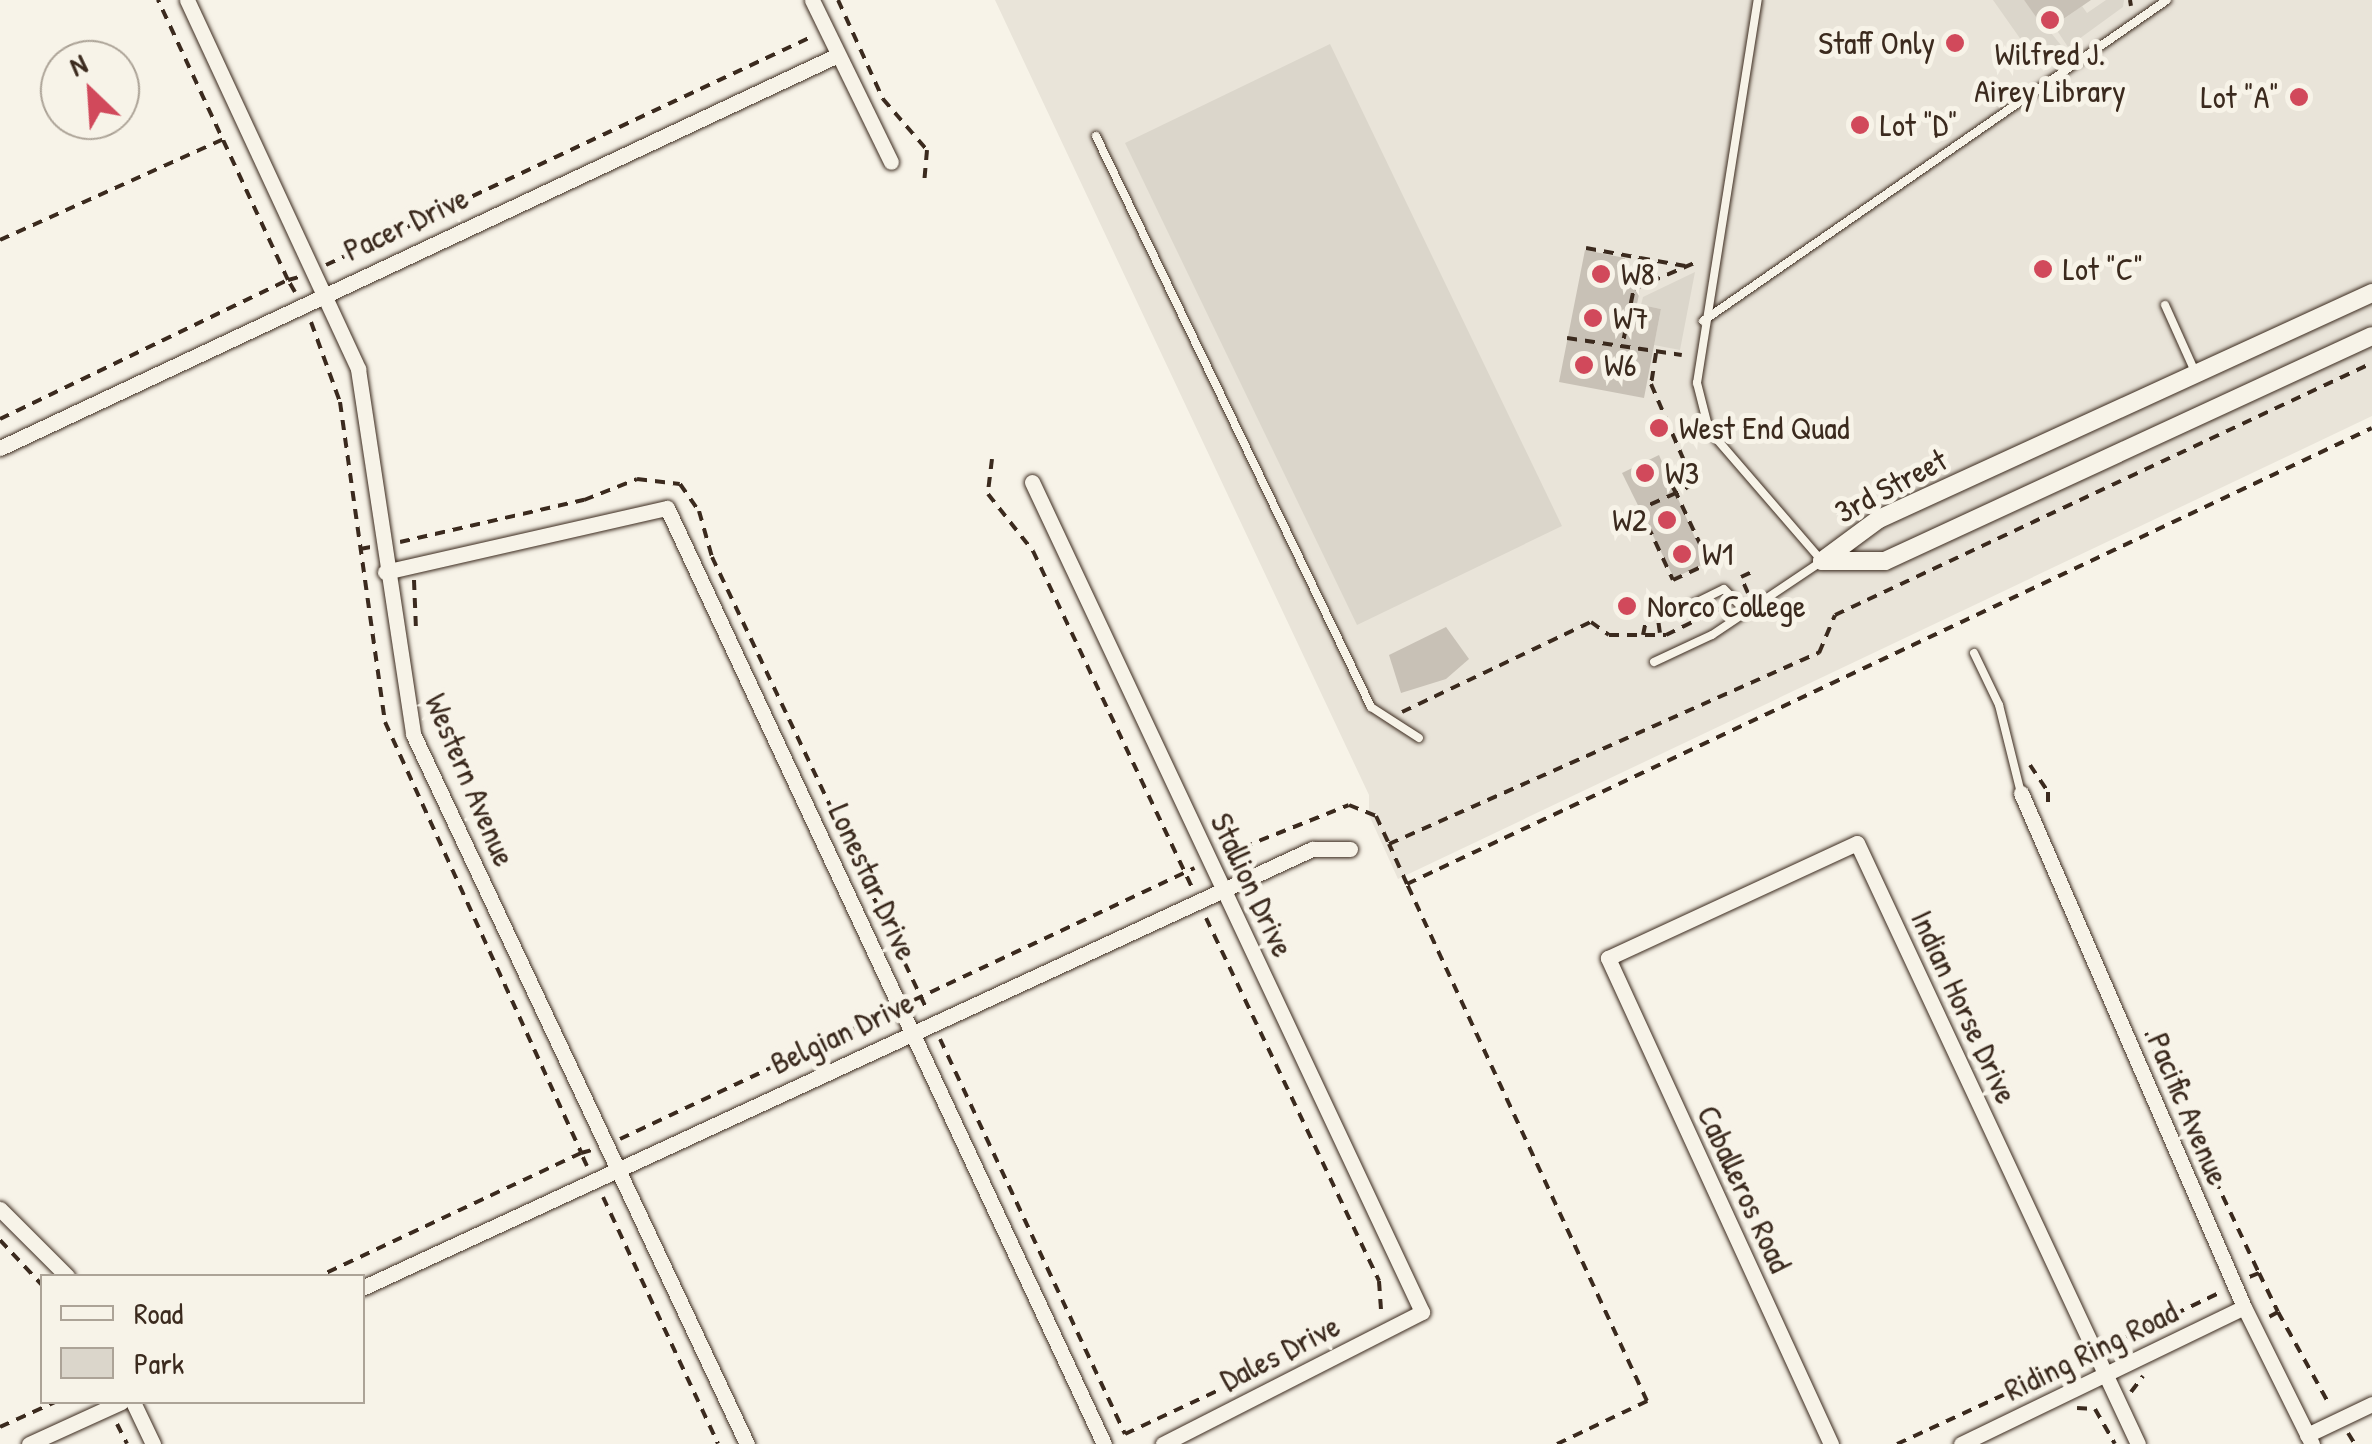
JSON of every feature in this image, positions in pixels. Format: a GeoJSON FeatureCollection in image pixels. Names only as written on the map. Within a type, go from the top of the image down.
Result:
{"type":"FeatureCollection","features":[{"type":"Feature","properties":{"kind":"street","name":"Western Avenue"},"geometry":{"type":"LineString","coordinates":[[188,0],[358,370],[413,734],[747,1444]]}},
{"type":"Feature","properties":{"kind":"street"},"geometry":{"type":"LineString","coordinates":[[812,0],[891,162]]}},
{"type":"Feature","properties":{"kind":"street","name":"Pacer Drive"},"geometry":{"type":"LineString","coordinates":[[0,448],[325,292],[838,55]]}},
{"type":"Feature","properties":{"kind":"street","name":"3rd Street"},"geometry":{"type":"LineString","coordinates":[[1822,561],[1879,519],[2372,293]]}},
{"type":"Feature","properties":{"kind":"street","name":"3rd Street"},"geometry":{"type":"LineString","coordinates":[[1822,561],[1885,561],[2372,336]]}},
{"type":"Feature","properties":{"kind":"street","name":"Stallion Drive"},"geometry":{"type":"LineString","coordinates":[[1032,482],[1422,1312]]}},
{"type":"Feature","properties":{"kind":"street","name":"Lonestar Drive"},"geometry":{"type":"LineString","coordinates":[[413,566],[666,508],[1104,1444]]}},
{"type":"Feature","properties":{"kind":"street"},"geometry":{"type":"LineString","coordinates":[[386,572],[413,566]]}},
{"type":"Feature","properties":{"kind":"street","name":"Pacific Avenue"},"geometry":{"type":"LineString","coordinates":[[2021,793],[2234,1285],[2310,1439]]}},
{"type":"Feature","properties":{"kind":"street","name":"Indian Horse Drive"},"geometry":{"type":"LineString","coordinates":[[1608,958],[1857,842],[2138,1444]]}},
{"type":"Feature","properties":{"kind":"street","name":"Belgian Drive"},"geometry":{"type":"LineString","coordinates":[[365,1287],[1312,849],[1350,848]]}},
{"type":"Feature","properties":{"kind":"street","name":"Caballeros Road"},"geometry":{"type":"LineString","coordinates":[[1608,958],[1831,1444]]}},
{"type":"Feature","properties":{"kind":"street"},"geometry":{"type":"LineString","coordinates":[[0,1209],[65,1274]]}},
{"type":"Feature","properties":{"kind":"street","name":"Riding Ring Road"},"geometry":{"type":"LineString","coordinates":[[1962,1444],[2244,1307]]}},
{"type":"Feature","properties":{"kind":"street","name":"Dales Drive"},"geometry":{"type":"LineString","coordinates":[[1163,1444],[1422,1312]]}},
{"type":"Feature","properties":{"kind":"street"},"geometry":{"type":"LineString","coordinates":[[29,1444],[118,1404]]}},
{"type":"Feature","properties":{"kind":"street"},"geometry":{"type":"LineString","coordinates":[[134,1404],[153,1444]]}},
{"type":"Feature","properties":{"kind":"street"},"geometry":{"type":"LineString","coordinates":[[2310,1439],[2372,1404]]}},
{"type":"Feature","properties":{"kind":"lane"},"geometry":{"type":"LineString","coordinates":[[1654,662],[1747,613],[1822,561],[1710,430],[1697,383],[1703,321],[1758,0]]}},
{"type":"Feature","properties":{"kind":"lane"},"geometry":{"type":"LineString","coordinates":[[1703,321],[2166,0]]}},
{"type":"Feature","properties":{"kind":"lane"},"geometry":{"type":"LineString","coordinates":[[1096,136],[1372,707],[1419,738]]}},
{"type":"Feature","properties":{"kind":"lane"},"geometry":{"type":"LineString","coordinates":[[2165,305],[2196,374]]}},
{"type":"Feature","properties":{"kind":"lane"},"geometry":{"type":"LineString","coordinates":[[1694,604],[1724,589],[1747,613]]}},
{"type":"Feature","properties":{"kind":"lane"},"geometry":{"type":"LineString","coordinates":[[1974,653],[1999,705],[2021,793]]}},
{"type":"Feature","properties":{"kind":"path"},"geometry":{"type":"LineString","coordinates":[[158,0],[302,303],[340,402],[388,732],[718,1444]]}},
{"type":"Feature","properties":{"kind":"path"},"geometry":{"type":"LineString","coordinates":[[838,0],[883,99],[927,150],[924,183]]}},
{"type":"Feature","properties":{"kind":"path"},"geometry":{"type":"LineString","coordinates":[[0,419],[288,280],[848,21]]}},
{"type":"Feature","properties":{"kind":"path"},"geometry":{"type":"LineString","coordinates":[[0,240],[224,139]]}},
{"type":"Feature","properties":{"kind":"path"},"geometry":{"type":"LineString","coordinates":[[1586,248],[1687,266]]}},
{"type":"Feature","properties":{"kind":"path"},"geometry":{"type":"LineString","coordinates":[[1649,259],[1651,250]]}},
{"type":"Feature","properties":{"kind":"path"},"geometry":{"type":"LineString","coordinates":[[1622,347],[1640,258]]}},
{"type":"Feature","properties":{"kind":"path"},"geometry":{"type":"LineString","coordinates":[[1634,289],[1699,261]]}},
{"type":"Feature","properties":{"kind":"path"},"geometry":{"type":"LineString","coordinates":[[1568,338],[1682,355]]}},
{"type":"Feature","properties":{"kind":"path"},"geometry":{"type":"LineString","coordinates":[[1656,353],[1651,384],[1694,484],[1640,509],[1672,578]]}},
{"type":"Feature","properties":{"kind":"path"},"geometry":{"type":"LineString","coordinates":[[1389,844],[1819,653],[1835,615],[2372,363]]}},
{"type":"Feature","properties":{"kind":"path"},"geometry":{"type":"LineString","coordinates":[[1407,884],[2372,428]]}},
{"type":"Feature","properties":{"kind":"path"},"geometry":{"type":"LineString","coordinates":[[992,459],[988,494],[1033,551],[1379,1281],[1384,1310],[1372,1318]]}},
{"type":"Feature","properties":{"kind":"path"},"geometry":{"type":"LineString","coordinates":[[1666,474],[1709,563],[1672,578],[1667,584]]}},
{"type":"Feature","properties":{"kind":"path"},"geometry":{"type":"LineString","coordinates":[[360,549],[584,500],[637,479],[680,484],[699,512],[712,557],[1125,1434],[1337,1335]]}},
{"type":"Feature","properties":{"kind":"path"},"geometry":{"type":"LineString","coordinates":[[410,540],[417,635]]}},
{"type":"Feature","properties":{"kind":"path"},"geometry":{"type":"LineString","coordinates":[[1743,595],[1748,593],[1741,577],[1756,570]]}},
{"type":"Feature","properties":{"kind":"path"},"geometry":{"type":"LineString","coordinates":[[1643,635],[1650,606],[1656,605],[1660,635]]}},
{"type":"Feature","properties":{"kind":"path"},"geometry":{"type":"LineString","coordinates":[[1388,718],[1591,622],[1608,635],[1660,635],[1688,628],[1727,605]]}},
{"type":"Feature","properties":{"kind":"path"},"geometry":{"type":"LineString","coordinates":[[2030,765],[2048,792],[2049,821]]}},
{"type":"Feature","properties":{"kind":"path"},"geometry":{"type":"LineString","coordinates":[[324,1274],[581,1153],[607,1146],[1210,860],[1349,804],[1376,816],[1647,1401],[1557,1444]]}},
{"type":"Feature","properties":{"kind":"path"},"geometry":{"type":"LineString","coordinates":[[1897,1444],[2259,1273],[2140,1020]]}},
{"type":"Feature","properties":{"kind":"path"},"geometry":{"type":"LineString","coordinates":[[0,1240],[40,1283]]}},
{"type":"Feature","properties":{"kind":"path"},"geometry":{"type":"LineString","coordinates":[[2278,1312],[2355,1444]]}},
{"type":"Feature","properties":{"kind":"path"},"geometry":{"type":"LineString","coordinates":[[0,1427],[52,1404]]}},
{"type":"Feature","properties":{"kind":"path"},"geometry":{"type":"LineString","coordinates":[[2064,1414],[2094,1409],[2115,1444]]}},
{"type":"Feature","properties":{"kind":"shaded area","name":"Norco College"},"geometry":{"type":"Polygon","coordinates":[[[995,0],[2372,0],[2372,416],[1398,879],[1369,815],[1369,795],[995,0]]]}},
{"type":"Feature","properties":{"kind":"green space"},"geometry":{"type":"Polygon","coordinates":[[[1993,0],[2024,0],[2065,50],[2036,68],[2019,64],[2031,54],[1993,0]]]}},
{"type":"Feature","properties":{"kind":"green space"},"geometry":{"type":"Polygon","coordinates":[[[2106,0],[2124,0],[2123,7],[2068,47],[2054,26],[2082,6],[2087,13],[2106,0]]]}},
{"type":"Feature","properties":{"kind":"green space"},"geometry":{"type":"Polygon","coordinates":[[[1330,44],[1562,526],[1357,625],[1125,143],[1330,44]]]}},
{"type":"Feature","properties":{"kind":"green space"},"geometry":{"type":"Polygon","coordinates":[[[1695,272],[1680,350],[1654,345],[1661,309],[1641,305],[1643,297],[1695,272]]]}},
{"type":"Feature","properties":{"kind":"building","name":"Wilfred J. Airey Library"},"geometry":{"type":"Polygon","coordinates":[[[2024,0],[2091,0],[2046,31],[2024,0]]]}},
{"type":"Feature","properties":{"kind":"building"},"geometry":{"type":"Polygon","coordinates":[[[1585,250],[1625,258],[1621,281],[1641,285],[1637,304],[1661,309],[1644,398],[1559,382],[1585,250]]]}},
{"type":"Feature","properties":{"kind":"building"},"geometry":{"type":"Polygon","coordinates":[[[1659,455],[1706,563],[1674,578],[1622,473],[1659,455]]]}},
{"type":"Feature","properties":{"kind":"building"},"geometry":{"type":"Polygon","coordinates":[[[1446,627],[1469,659],[1446,679],[1401,693],[1389,655],[1446,627]]]}},
{"type":"Feature","properties":{"kind":"place","name":"Wilfred J. Airey Library"},"geometry":{"type":"Point","coordinates":[2050,20]}},
{"type":"Feature","properties":{"kind":"place","name":"Staff Only"},"geometry":{"type":"Point","coordinates":[1955,43]}},
{"type":"Feature","properties":{"kind":"place","name":"Lot \"A\""},"geometry":{"type":"Point","coordinates":[2299,97]}},
{"type":"Feature","properties":{"kind":"place","name":"Lot \"D\""},"geometry":{"type":"Point","coordinates":[1860,125]}},
{"type":"Feature","properties":{"kind":"place","name":"Lot \"C\""},"geometry":{"type":"Point","coordinates":[2043,269]}},
{"type":"Feature","properties":{"kind":"place","name":"W8"},"geometry":{"type":"Point","coordinates":[1601,274]}},
{"type":"Feature","properties":{"kind":"place","name":"W7"},"geometry":{"type":"Point","coordinates":[1593,318]}},
{"type":"Feature","properties":{"kind":"place","name":"W6"},"geometry":{"type":"Point","coordinates":[1584,365]}},
{"type":"Feature","properties":{"kind":"place","name":"West End Quad"},"geometry":{"type":"Point","coordinates":[1659,428]}},
{"type":"Feature","properties":{"kind":"place","name":"W3"},"geometry":{"type":"Point","coordinates":[1645,473]}},
{"type":"Feature","properties":{"kind":"place","name":"W2"},"geometry":{"type":"Point","coordinates":[1667,520]}},
{"type":"Feature","properties":{"kind":"place","name":"W1"},"geometry":{"type":"Point","coordinates":[1682,554]}},
{"type":"Feature","properties":{"kind":"place","name":"Norco College"},"geometry":{"type":"Point","coordinates":[1627,606]}}]}
